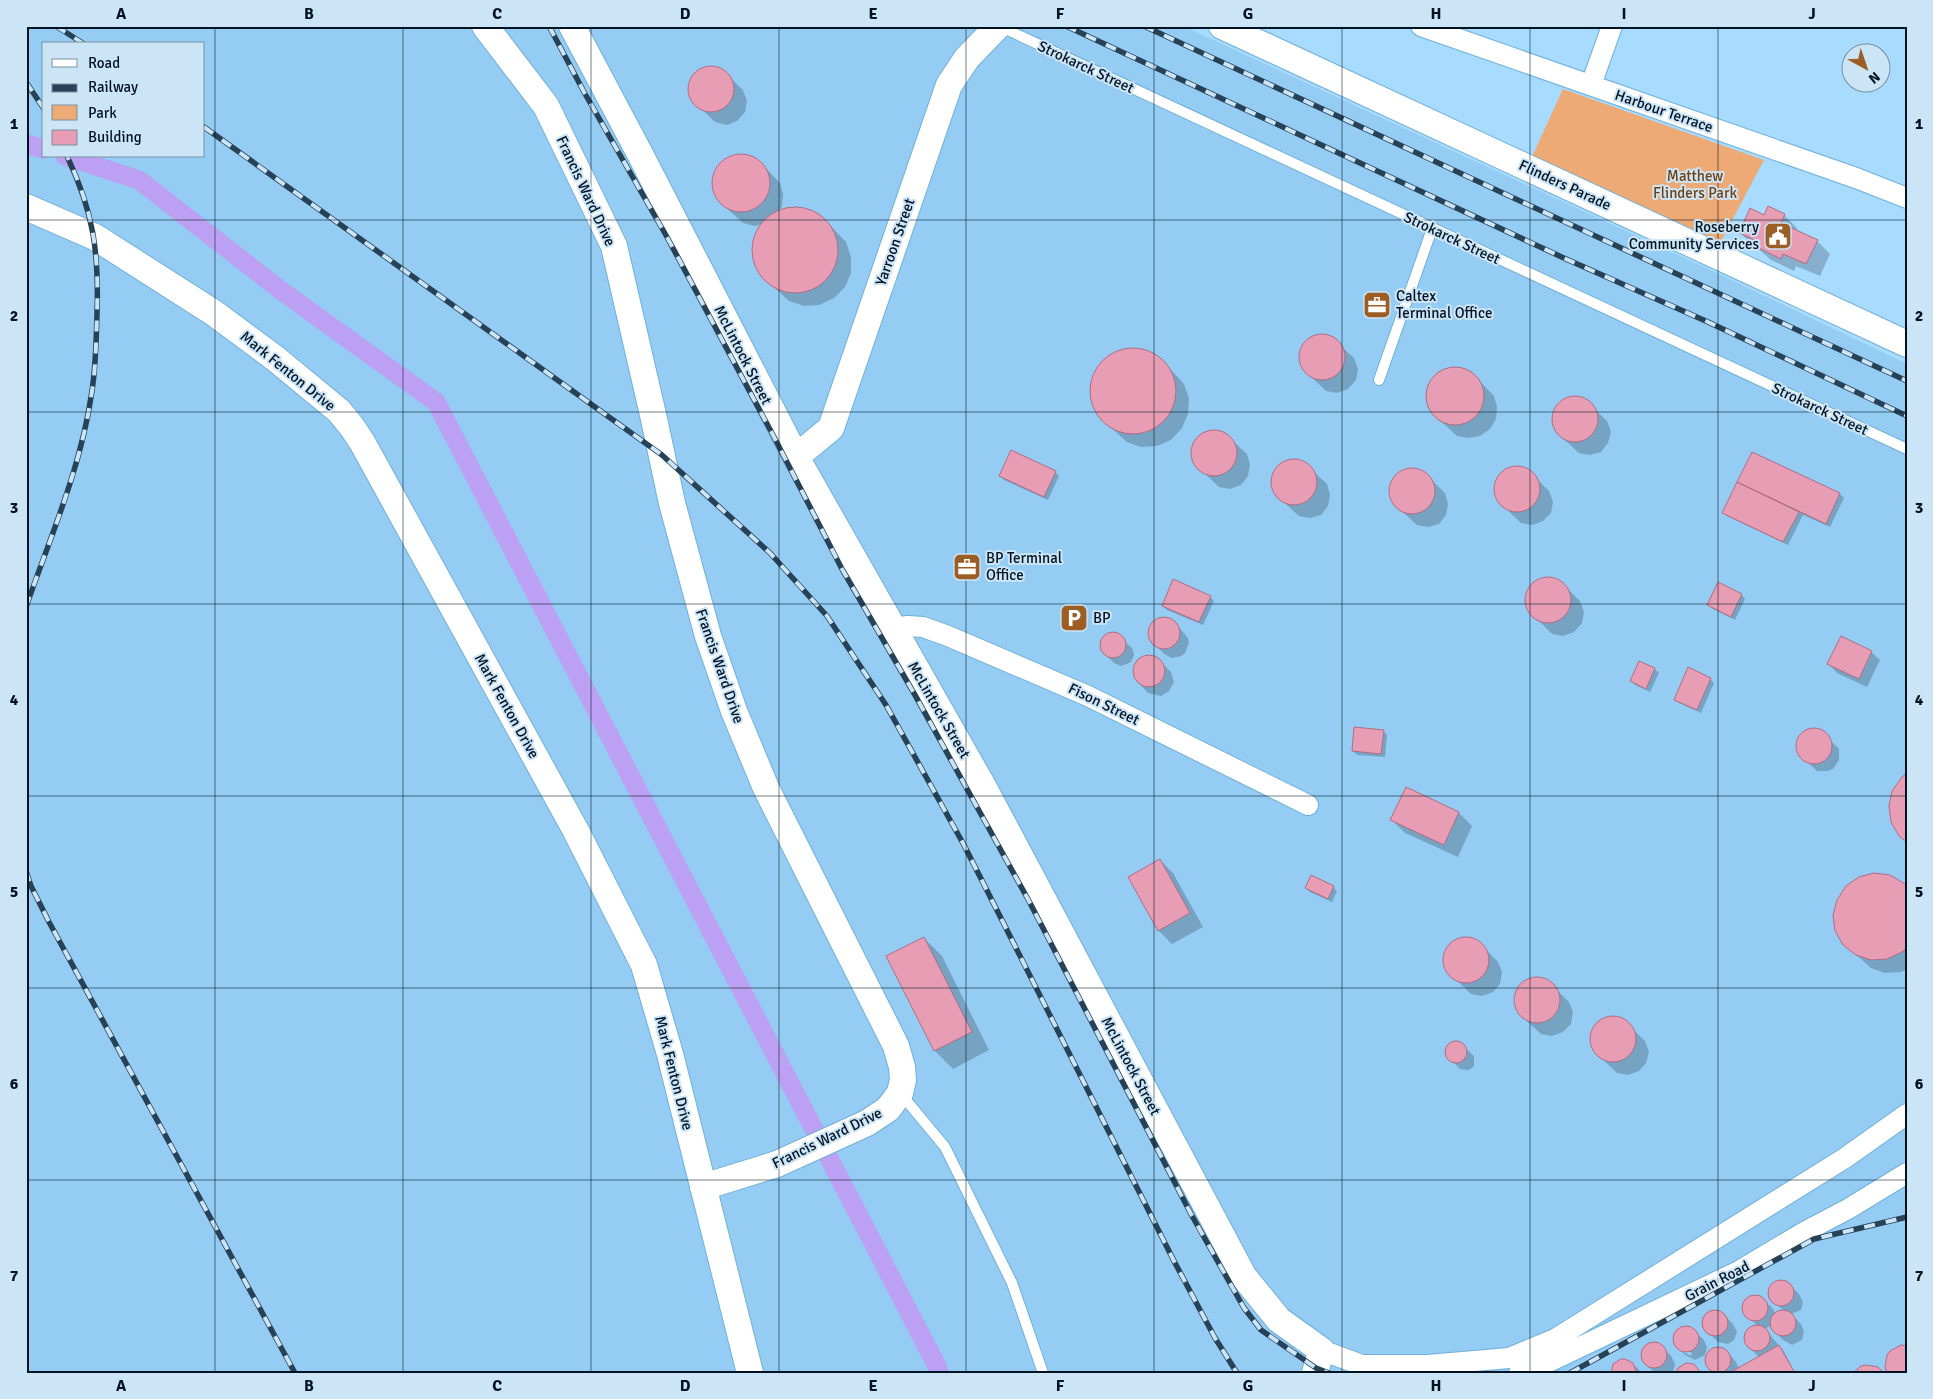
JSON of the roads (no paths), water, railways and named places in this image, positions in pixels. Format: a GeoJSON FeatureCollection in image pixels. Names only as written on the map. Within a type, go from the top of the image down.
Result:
{"type":"FeatureCollection","features":[{"type":"Feature","properties":{"kind":"street","name":"Francis Ward Drive"},"geometry":{"type":"LineString","coordinates":[[485,26],[546,106],[614,246],[672,503],[708,636],[734,711],[766,788],[896,1046],[902,1067],[903,1080],[900,1093],[888,1110],[866,1123],[777,1164],[703,1188]]}},
{"type":"Feature","properties":{"kind":"street","name":"McLintock Street"},"geometry":{"type":"LineString","coordinates":[[572,26],[645,162],[796,457],[984,788],[1244,1277],[1279,1320],[1318,1361]]}},
{"type":"Feature","properties":{"kind":"street","name":"Yarroon Street"},"geometry":{"type":"LineString","coordinates":[[796,457],[831,428],[949,84],[967,58],[998,26]]}},
{"type":"Feature","properties":{"kind":"street","name":"Flinders Parade"},"geometry":{"type":"LineString","coordinates":[[1222,26],[1907,344]]}},
{"type":"Feature","properties":{"kind":"street","name":"Harbour Terrace"},"geometry":{"type":"LineString","coordinates":[[1421,26],[1856,178],[1907,198]]}},
{"type":"Feature","properties":{"kind":"street"},"geometry":{"type":"LineString","coordinates":[[1590,85],[1612,26]]}},
{"type":"Feature","properties":{"kind":"street","name":"Mark Fenton Drive"},"geometry":{"type":"LineString","coordinates":[[26,207],[95,237],[214,313],[339,411],[352,427],[576,831],[644,965],[670,1054],[750,1373]]}},
{"type":"Feature","properties":{"kind":"street","name":"Fison Street"},"geometry":{"type":"LineString","coordinates":[[892,628],[923,627],[948,636],[1088,696],[1308,805]]}},
{"type":"Feature","properties":{"kind":"street"},"geometry":{"type":"LineString","coordinates":[[1318,1361],[1358,1365],[1428,1366],[1510,1358],[1555,1339],[1845,1158],[1907,1114]]}},
{"type":"Feature","properties":{"kind":"street","name":"Grain Road"},"geometry":{"type":"LineString","coordinates":[[1519,1373],[1536,1368],[1737,1272],[1907,1173]]}},
{"type":"Feature","properties":{"kind":"street"},"geometry":{"type":"LineString","coordinates":[[1358,1365],[1386,1373]]}},
{"type":"Feature","properties":{"kind":"lane","name":"Strokarck Street"},"geometry":{"type":"LineString","coordinates":[[998,26],[1907,449]]}},
{"type":"Feature","properties":{"kind":"lane"},"geometry":{"type":"LineString","coordinates":[[1379,380],[1432,229]]}},
{"type":"Feature","properties":{"kind":"lane"},"geometry":{"type":"LineString","coordinates":[[900,1093],[944,1147],[1012,1283],[1043,1373]]}},
{"type":"Feature","properties":{"kind":"waterway"},"geometry":{"type":"LineString","coordinates":[[26,144],[42,148]]}},
{"type":"Feature","properties":{"kind":"waterway"},"geometry":{"type":"LineString","coordinates":[[71,158],[139,180],[283,292],[436,402],[939,1373]]}},
{"type":"Feature","properties":{"kind":"railway"},"geometry":{"type":"LineString","coordinates":[[56,26],[81,42]]}},
{"type":"Feature","properties":{"kind":"railway"},"geometry":{"type":"LineString","coordinates":[[549,26],[584,92],[667,237],[842,569],[915,695],[1029,901],[1191,1214],[1244,1308],[1261,1330],[1316,1368],[1329,1373]]}},
{"type":"Feature","properties":{"kind":"railway"},"geometry":{"type":"LineString","coordinates":[[1066,26],[1566,259],[1708,322],[1907,416]]}},
{"type":"Feature","properties":{"kind":"railway"},"geometry":{"type":"LineString","coordinates":[[1144,26],[1907,381]]}},
{"type":"Feature","properties":{"kind":"railway"},"geometry":{"type":"LineString","coordinates":[[26,82],[42,106]]}},
{"type":"Feature","properties":{"kind":"railway"},"geometry":{"type":"LineString","coordinates":[[205,128],[662,455],[770,553],[827,616],[886,705],[964,845],[1174,1261],[1215,1338],[1237,1373]]}},
{"type":"Feature","properties":{"kind":"railway"},"geometry":{"type":"LineString","coordinates":[[26,607],[80,451],[94,377],[97,292],[96,252],[89,215],[68,158]]}},
{"type":"Feature","properties":{"kind":"railway"},"geometry":{"type":"LineString","coordinates":[[26,871],[31,886],[49,922],[295,1373]]}},
{"type":"Feature","properties":{"kind":"railway"},"geometry":{"type":"LineString","coordinates":[[1570,1373],[1814,1239],[1907,1217]]}},
{"type":"Feature","properties":{"kind":"place","name":"Roseberry Community Services"},"geometry":{"type":"Point","coordinates":[1778,236]}},
{"type":"Feature","properties":{"kind":"place","name":"Caltex Terminal Office"},"geometry":{"type":"Point","coordinates":[1377,305]}},
{"type":"Feature","properties":{"kind":"place","name":"BP Terminal Office"},"geometry":{"type":"Point","coordinates":[967,567]}},
{"type":"Feature","properties":{"kind":"place","name":"BP"},"geometry":{"type":"Point","coordinates":[1074,618]}},
{"type":"Feature","properties":{"kind":"park label","name":"Matthew Flinders Park"},"geometry":{"type":"Point","coordinates":[1695,184]}}]}
